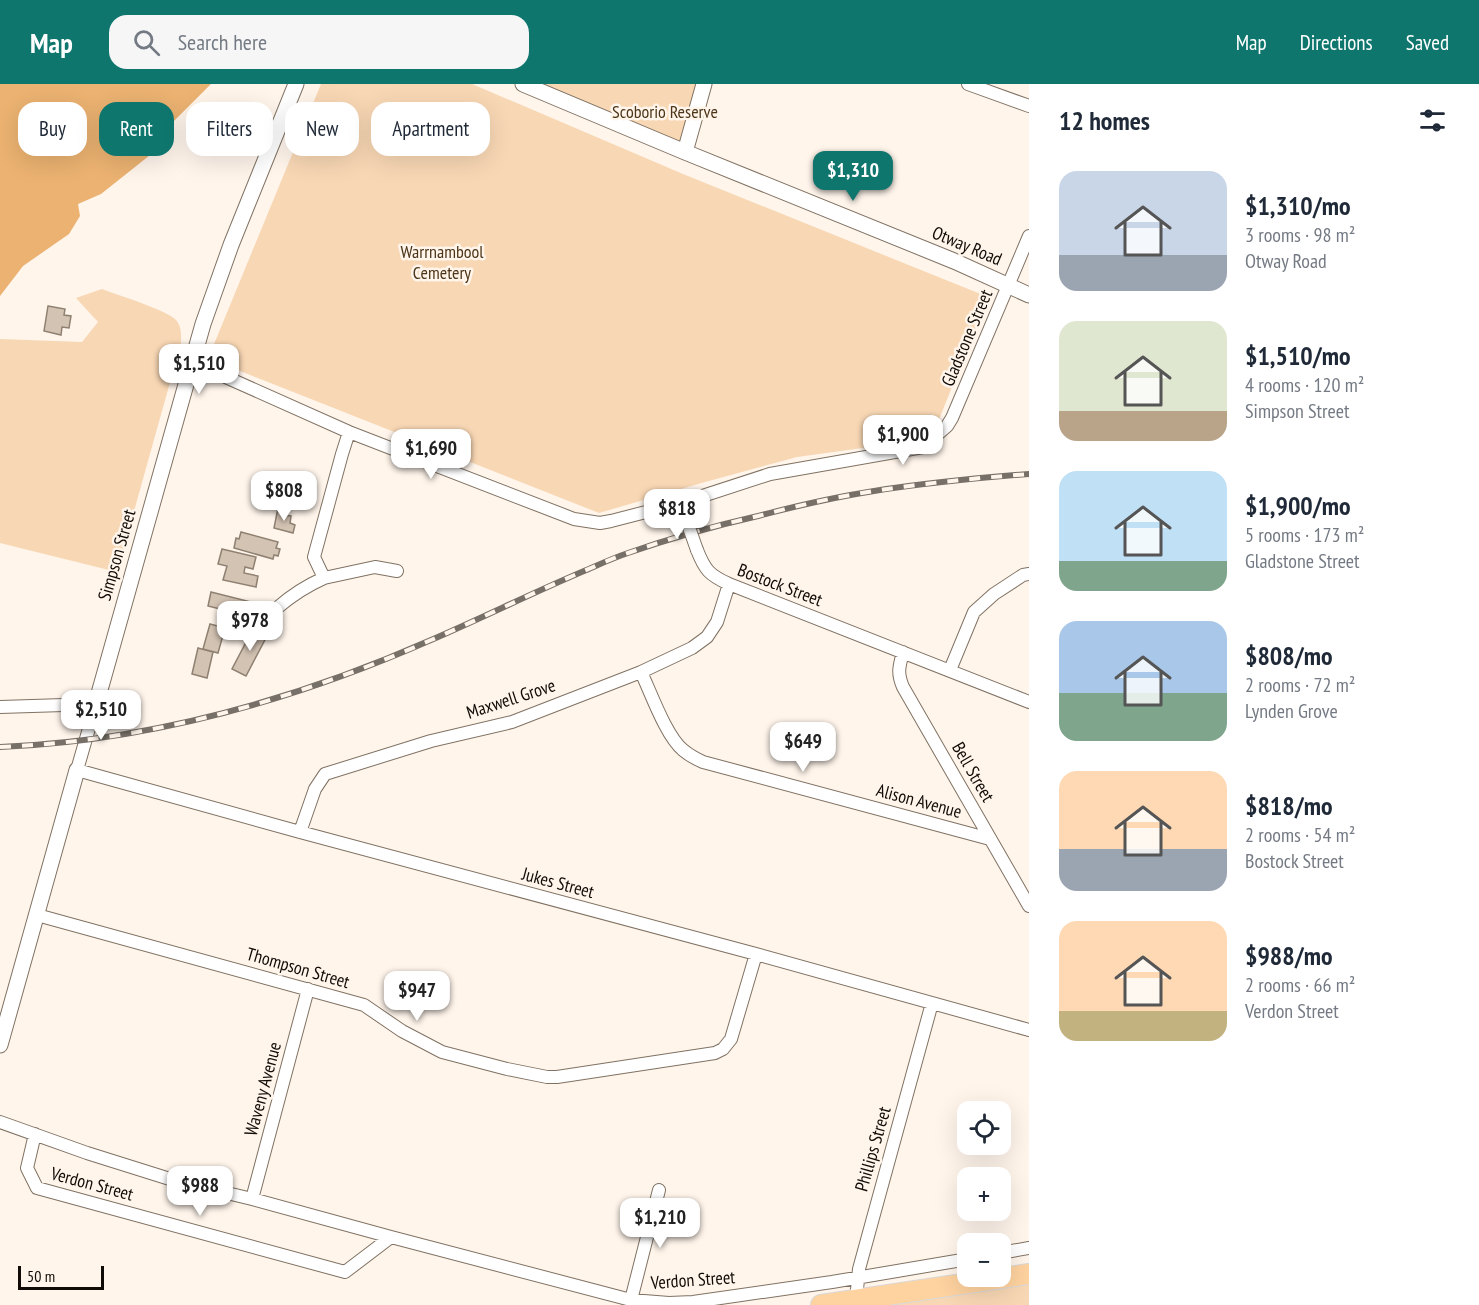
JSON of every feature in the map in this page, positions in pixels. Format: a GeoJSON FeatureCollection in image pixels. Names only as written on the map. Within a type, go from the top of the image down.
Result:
{"type":"FeatureCollection","features":[{"type":"Feature","properties":{"kind":"highway"},"geometry":{"type":"LineString","coordinates":[[821,1305],[856,1302],[1029,1274]]}},
{"type":"Feature","properties":{"kind":"street","name":"Simpson Street"},"geometry":{"type":"LineString","coordinates":[[0,1045],[192,362],[231,245],[296,84]]}},
{"type":"Feature","properties":{"kind":"street","name":"Otway Road"},"geometry":{"type":"LineString","coordinates":[[523,84],[954,261],[1029,295]]}},
{"type":"Feature","properties":{"kind":"street"},"geometry":{"type":"LineString","coordinates":[[685,152],[704,84]]}},
{"type":"Feature","properties":{"kind":"street"},"geometry":{"type":"LineString","coordinates":[[968,84],[1029,106]]}},
{"type":"Feature","properties":{"kind":"street","name":"Gladstone Street"},"geometry":{"type":"LineString","coordinates":[[681,503],[770,474],[923,447],[947,426],[952,418],[1029,236]]}},
{"type":"Feature","properties":{"kind":"street"},"geometry":{"type":"LineString","coordinates":[[192,362],[350,432],[584,521],[600,523],[611,521],[681,503]]}},
{"type":"Feature","properties":{"kind":"street"},"geometry":{"type":"LineString","coordinates":[[324,578],[314,557],[350,432]]}},
{"type":"Feature","properties":{"kind":"street","name":"Bostock Street"},"geometry":{"type":"LineString","coordinates":[[681,503],[704,567],[715,578],[1029,702]]}},
{"type":"Feature","properties":{"kind":"street"},"geometry":{"type":"LineString","coordinates":[[277,608],[309,584],[324,578],[375,567],[397,571]]}},
{"type":"Feature","properties":{"kind":"street"},"geometry":{"type":"LineString","coordinates":[[950,670],[974,612],[994,594],[1023,575],[1029,574]]}},
{"type":"Feature","properties":{"kind":"street","name":"Maxwell Grove"},"geometry":{"type":"LineString","coordinates":[[300,832],[315,789],[325,774],[431,741],[512,722],[641,672],[692,648],[707,637],[717,622],[729,584]]}},
{"type":"Feature","properties":{"kind":"street","name":"Bell Street"},"geometry":{"type":"LineString","coordinates":[[903,652],[898,671],[903,687],[1029,906]]}},
{"type":"Feature","properties":{"kind":"street","name":"Alison Avenue"},"geometry":{"type":"LineString","coordinates":[[641,672],[662,720],[674,740],[692,757],[990,839]]}},
{"type":"Feature","properties":{"kind":"street"},"geometry":{"type":"LineString","coordinates":[[0,707],[96,704]]}},
{"type":"Feature","properties":{"kind":"street","name":"Jukes Street"},"geometry":{"type":"LineString","coordinates":[[77,770],[1029,1030]]}},
{"type":"Feature","properties":{"kind":"street","name":"Thompson Street"},"geometry":{"type":"LineString","coordinates":[[36,915],[364,1005],[402,1032],[442,1052],[507,1069],[557,1077],[716,1053],[723,1049],[731,1039],[756,954]]}},
{"type":"Feature","properties":{"kind":"street","name":"Waveny Avenue"},"geometry":{"type":"LineString","coordinates":[[252,1199],[308,989]]}},
{"type":"Feature","properties":{"kind":"street","name":"Phillips Street"},"geometry":{"type":"LineString","coordinates":[[856,1302],[858,1269],[932,1003]]}},
{"type":"Feature","properties":{"kind":"street","name":"Verdon Street"},"geometry":{"type":"LineString","coordinates":[[0,1122],[173,1180],[631,1300],[693,1302],[957,1261]]}},
{"type":"Feature","properties":{"kind":"street","name":"Verdon Street"},"geometry":{"type":"LineString","coordinates":[[35,1134],[27,1168],[37,1188],[345,1272],[391,1237]]}},
{"type":"Feature","properties":{"kind":"street"},"geometry":{"type":"LineString","coordinates":[[631,1300],[659,1190]]}},
{"type":"Feature","properties":{"kind":"street"},"geometry":{"type":"LineString","coordinates":[[1011,1251],[1029,1248]]}},
{"type":"Feature","properties":{"kind":"green space","name":"Warrnambool Cemetery"},"geometry":{"type":"Polygon","coordinates":[[[321,84],[472,84],[683,174],[988,297],[938,422],[921,440],[797,457],[599,513],[220,363],[212,349],[291,156],[359,156],[359,102],[314,102],[321,84]]]}},
{"type":"Feature","properties":{"kind":"green space","name":"Scoborio Reserve"},"geometry":{"type":"Polygon","coordinates":[[[523,84],[704,84],[685,152],[523,84]]]}},
{"type":"Feature","properties":{"kind":"green space"},"geometry":{"type":"Polygon","coordinates":[[[102,289],[153,307],[171,316],[178,323],[181,334],[181,343],[117,572],[0,543],[0,339],[82,342],[98,322],[76,298],[102,289]]]}},
{"type":"Feature","properties":{"kind":"green space"},"geometry":{"type":"Polygon","coordinates":[[[1029,1274],[1029,1305],[877,1305],[965,1287],[1011,1287],[1011,1278],[1029,1274]]]}},
{"type":"Feature","properties":{"kind":"shaded area"},"geometry":{"type":"Polygon","coordinates":[[[0,84],[211,84],[193,102],[186,102],[186,109],[174,121],[174,102],[99,102],[99,156],[149,156],[101,194],[78,204],[80,216],[69,234],[23,266],[0,296],[0,84]]]}},
{"type":"Feature","properties":{"kind":"building"},"geometry":{"type":"Polygon","coordinates":[[[48,306],[65,309],[64,315],[71,316],[69,328],[62,327],[61,335],[44,331],[48,306]]]}},
{"type":"Feature","properties":{"kind":"building"},"geometry":{"type":"Polygon","coordinates":[[[278,508],[285,510],[284,515],[291,516],[290,523],[295,525],[293,533],[274,528],[278,508]]]}},
{"type":"Feature","properties":{"kind":"building"},"geometry":{"type":"Polygon","coordinates":[[[241,532],[278,542],[276,548],[280,549],[278,556],[274,555],[273,559],[234,548],[236,538],[239,539],[241,532]]]}},
{"type":"Feature","properties":{"kind":"building"},"geometry":{"type":"Polygon","coordinates":[[[222,549],[256,557],[253,569],[245,567],[244,573],[258,576],[256,587],[223,580],[227,566],[218,564],[222,549]]]}},
{"type":"Feature","properties":{"kind":"building"},"geometry":{"type":"Polygon","coordinates":[[[211,592],[251,602],[248,616],[208,606],[211,592]]]}},
{"type":"Feature","properties":{"kind":"building"},"geometry":{"type":"Polygon","coordinates":[[[210,624],[225,628],[218,653],[203,649],[210,624]]]}},
{"type":"Feature","properties":{"kind":"building"},"geometry":{"type":"Polygon","coordinates":[[[254,627],[268,634],[246,676],[232,669],[254,627]]]}},
{"type":"Feature","properties":{"kind":"building"},"geometry":{"type":"Polygon","coordinates":[[[198,648],[213,652],[207,678],[192,674],[198,648]]]}},
{"type":"Feature","properties":{"kind":"railway"},"geometry":{"type":"LineString","coordinates":[[0,747],[112,736],[221,714],[274,699],[380,662],[617,557],[709,528],[859,493],[932,483],[1029,474]]}}]}
